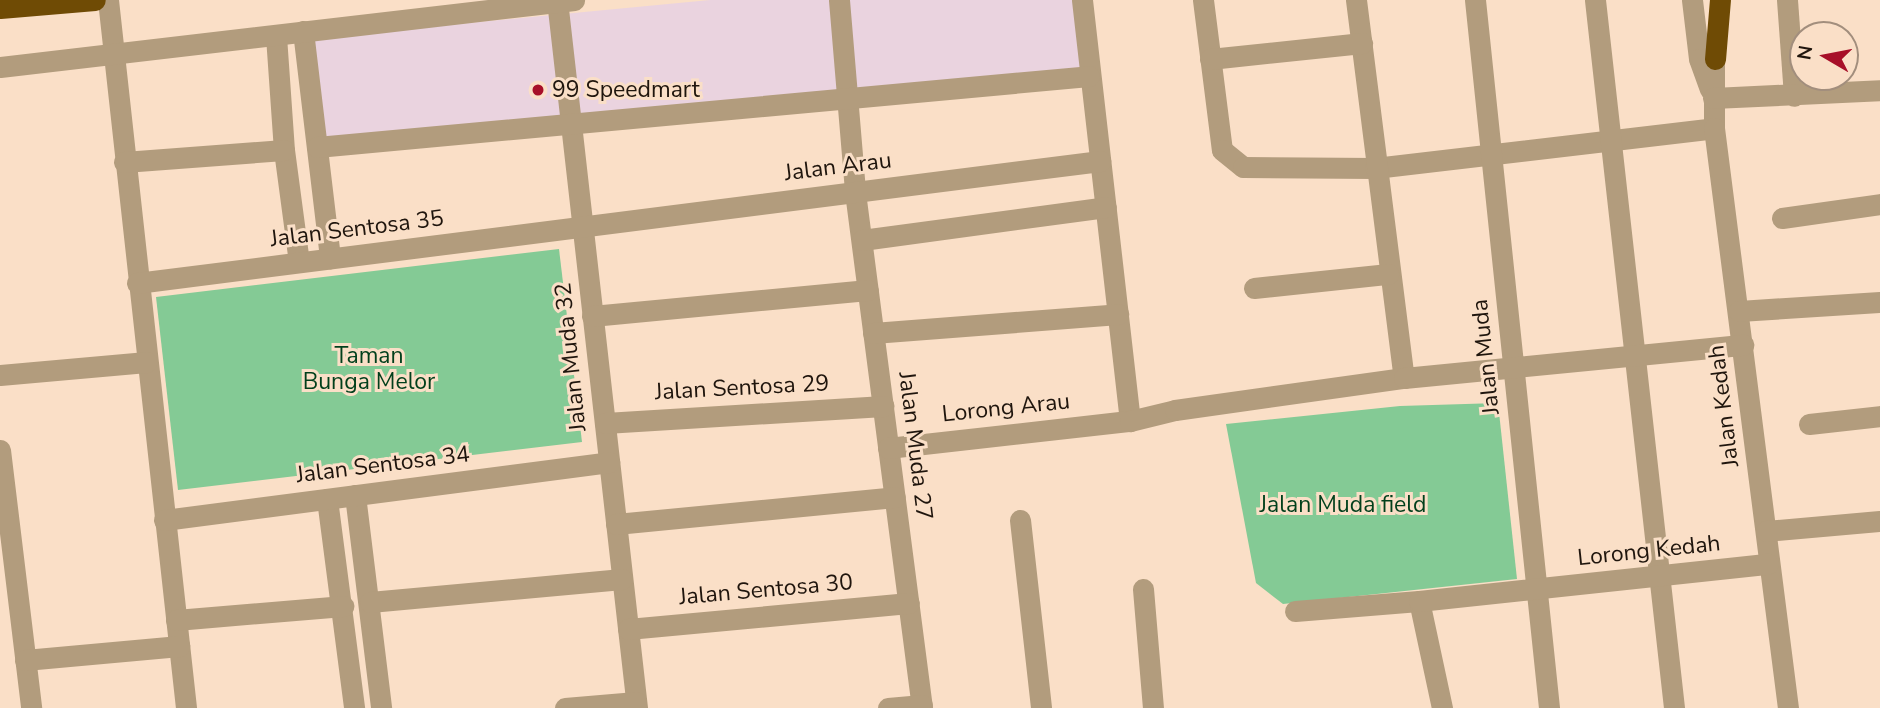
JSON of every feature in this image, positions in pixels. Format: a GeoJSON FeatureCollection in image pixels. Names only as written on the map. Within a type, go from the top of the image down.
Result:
{"type":"FeatureCollection","features":[{"type":"Feature","properties":{"kind":"highway"},"geometry":{"type":"LineString","coordinates":[[0,8],[95,0]]}},
{"type":"Feature","properties":{"kind":"highway"},"geometry":{"type":"LineString","coordinates":[[1715,59],[1720,0]]}},
{"type":"Feature","properties":{"kind":"street"},"geometry":{"type":"LineString","coordinates":[[108,0],[137,283],[186,708]]}},
{"type":"Feature","properties":{"kind":"street"},"geometry":{"type":"LineString","coordinates":[[0,67],[563,0]]}},
{"type":"Feature","properties":{"kind":"street","name":"Jalan Muda 32"},"geometry":{"type":"LineString","coordinates":[[563,0],[582,226],[636,705]]}},
{"type":"Feature","properties":{"kind":"street","name":"Jalan Muda 27"},"geometry":{"type":"LineString","coordinates":[[839,0],[855,192],[922,706]]}},
{"type":"Feature","properties":{"kind":"street"},"geometry":{"type":"LineString","coordinates":[[1082,0],[1130,421]]}},
{"type":"Feature","properties":{"kind":"street"},"geometry":{"type":"LineString","coordinates":[[1203,0],[1222,150],[1235,164],[1375,168],[1492,158],[1714,128]]}},
{"type":"Feature","properties":{"kind":"street"},"geometry":{"type":"LineString","coordinates":[[1356,0],[1388,274],[1404,378]]}},
{"type":"Feature","properties":{"kind":"street","name":"Jalan Muda"},"geometry":{"type":"LineString","coordinates":[[1475,0],[1549,708]]}},
{"type":"Feature","properties":{"kind":"street"},"geometry":{"type":"LineString","coordinates":[[1595,0],[1632,356],[1674,708]]}},
{"type":"Feature","properties":{"kind":"street"},"geometry":{"type":"LineString","coordinates":[[1692,0],[1699,59],[1713,98]]}},
{"type":"Feature","properties":{"kind":"street"},"geometry":{"type":"LineString","coordinates":[[1712,0],[1715,59],[1713,98]]}},
{"type":"Feature","properties":{"kind":"street"},"geometry":{"type":"LineString","coordinates":[[1787,0],[1794,96]]}},
{"type":"Feature","properties":{"kind":"street"},"geometry":{"type":"LineString","coordinates":[[303,31],[330,258]]}},
{"type":"Feature","properties":{"kind":"street"},"geometry":{"type":"LineString","coordinates":[[275,36],[284,150],[299,262]]}},
{"type":"Feature","properties":{"kind":"street"},"geometry":{"type":"LineString","coordinates":[[1210,59],[1362,43]]}},
{"type":"Feature","properties":{"kind":"street"},"geometry":{"type":"LineString","coordinates":[[317,146],[1090,76]]}},
{"type":"Feature","properties":{"kind":"street"},"geometry":{"type":"LineString","coordinates":[[1713,98],[1880,90]]}},
{"type":"Feature","properties":{"kind":"street","name":"Jalan Kedah"},"geometry":{"type":"LineString","coordinates":[[1713,98],[1714,128],[1788,708]]}},
{"type":"Feature","properties":{"kind":"street"},"geometry":{"type":"LineString","coordinates":[[124,162],[284,150]]}},
{"type":"Feature","properties":{"kind":"street","name":"Jalan Arau"},"geometry":{"type":"LineString","coordinates":[[582,226],[1100,161]]}},
{"type":"Feature","properties":{"kind":"street"},"geometry":{"type":"LineString","coordinates":[[1782,218],[1880,204]]}},
{"type":"Feature","properties":{"kind":"street"},"geometry":{"type":"LineString","coordinates":[[862,240],[1106,207]]}},
{"type":"Feature","properties":{"kind":"street","name":"Jalan Sentosa 35"},"geometry":{"type":"LineString","coordinates":[[137,283],[582,226]]}},
{"type":"Feature","properties":{"kind":"street"},"geometry":{"type":"LineString","coordinates":[[1254,288],[1388,274]]}},
{"type":"Feature","properties":{"kind":"street"},"geometry":{"type":"LineString","coordinates":[[592,316],[868,290]]}},
{"type":"Feature","properties":{"kind":"street"},"geometry":{"type":"LineString","coordinates":[[1739,311],[1880,302]]}},
{"type":"Feature","properties":{"kind":"street"},"geometry":{"type":"LineString","coordinates":[[873,333],[1118,314]]}},
{"type":"Feature","properties":{"kind":"street","name":"Lorong Arau"},"geometry":{"type":"LineString","coordinates":[[888,448],[1130,421],[1175,410],[1404,378],[1743,345]]}},
{"type":"Feature","properties":{"kind":"street"},"geometry":{"type":"LineString","coordinates":[[0,376],[146,362]]}},
{"type":"Feature","properties":{"kind":"street","name":"Jalan Sentosa 29"},"geometry":{"type":"LineString","coordinates":[[605,423],[883,407]]}},
{"type":"Feature","properties":{"kind":"street"},"geometry":{"type":"LineString","coordinates":[[1809,424],[1880,416]]}},
{"type":"Feature","properties":{"kind":"street"},"geometry":{"type":"LineString","coordinates":[[0,450],[6,555],[31,708]]}},
{"type":"Feature","properties":{"kind":"street","name":"Jalan Sentosa 34"},"geometry":{"type":"LineString","coordinates":[[164,520],[609,462]]}},
{"type":"Feature","properties":{"kind":"street"},"geometry":{"type":"LineString","coordinates":[[355,495],[381,708]]}},
{"type":"Feature","properties":{"kind":"street"},"geometry":{"type":"LineString","coordinates":[[616,524],[895,497]]}},
{"type":"Feature","properties":{"kind":"street"},"geometry":{"type":"LineString","coordinates":[[327,499],[343,606],[354,708]]}},
{"type":"Feature","properties":{"kind":"street"},"geometry":{"type":"LineString","coordinates":[[1020,520],[1041,708]]}},
{"type":"Feature","properties":{"kind":"street"},"geometry":{"type":"LineString","coordinates":[[1766,531],[1880,521]]}},
{"type":"Feature","properties":{"kind":"street","name":"Lorong Kedah"},"geometry":{"type":"LineString","coordinates":[[1295,611],[1659,579],[1768,564]]}},
{"type":"Feature","properties":{"kind":"street"},"geometry":{"type":"LineString","coordinates":[[370,602],[622,579]]}},
{"type":"Feature","properties":{"kind":"street"},"geometry":{"type":"LineString","coordinates":[[1143,589],[1153,708]]}},
{"type":"Feature","properties":{"kind":"street"},"geometry":{"type":"LineString","coordinates":[[1419,601],[1442,708]]}},
{"type":"Feature","properties":{"kind":"street","name":"Jalan Sentosa 30"},"geometry":{"type":"LineString","coordinates":[[628,629],[909,603]]}},
{"type":"Feature","properties":{"kind":"street"},"geometry":{"type":"LineString","coordinates":[[176,620],[343,606]]}},
{"type":"Feature","properties":{"kind":"street"},"geometry":{"type":"LineString","coordinates":[[25,660],[179,646]]}},
{"type":"Feature","properties":{"kind":"street"},"geometry":{"type":"LineString","coordinates":[[565,708],[636,705]]}},
{"type":"Feature","properties":{"kind":"street"},"geometry":{"type":"LineString","coordinates":[[888,708],[922,706]]}},
{"type":"Feature","properties":{"kind":"shaded area"},"geometry":{"type":"Polygon","coordinates":[[[710,0],[1073,0],[1081,71],[324,141],[312,38],[710,0]]]}},
{"type":"Feature","properties":{"kind":"green space","name":"Taman Bunga Melor"},"geometry":{"type":"Polygon","coordinates":[[[559,249],[582,442],[178,490],[156,297],[559,249]]]}},
{"type":"Feature","properties":{"kind":"green space","name":"Jalan Muda field"},"geometry":{"type":"Polygon","coordinates":[[[1498,403],[1517,579],[1283,604],[1256,583],[1226,424],[1400,406],[1498,403]]]}},
{"type":"Feature","properties":{"kind":"place","name":"99 Speedmart"},"geometry":{"type":"Point","coordinates":[538,90]}}]}
